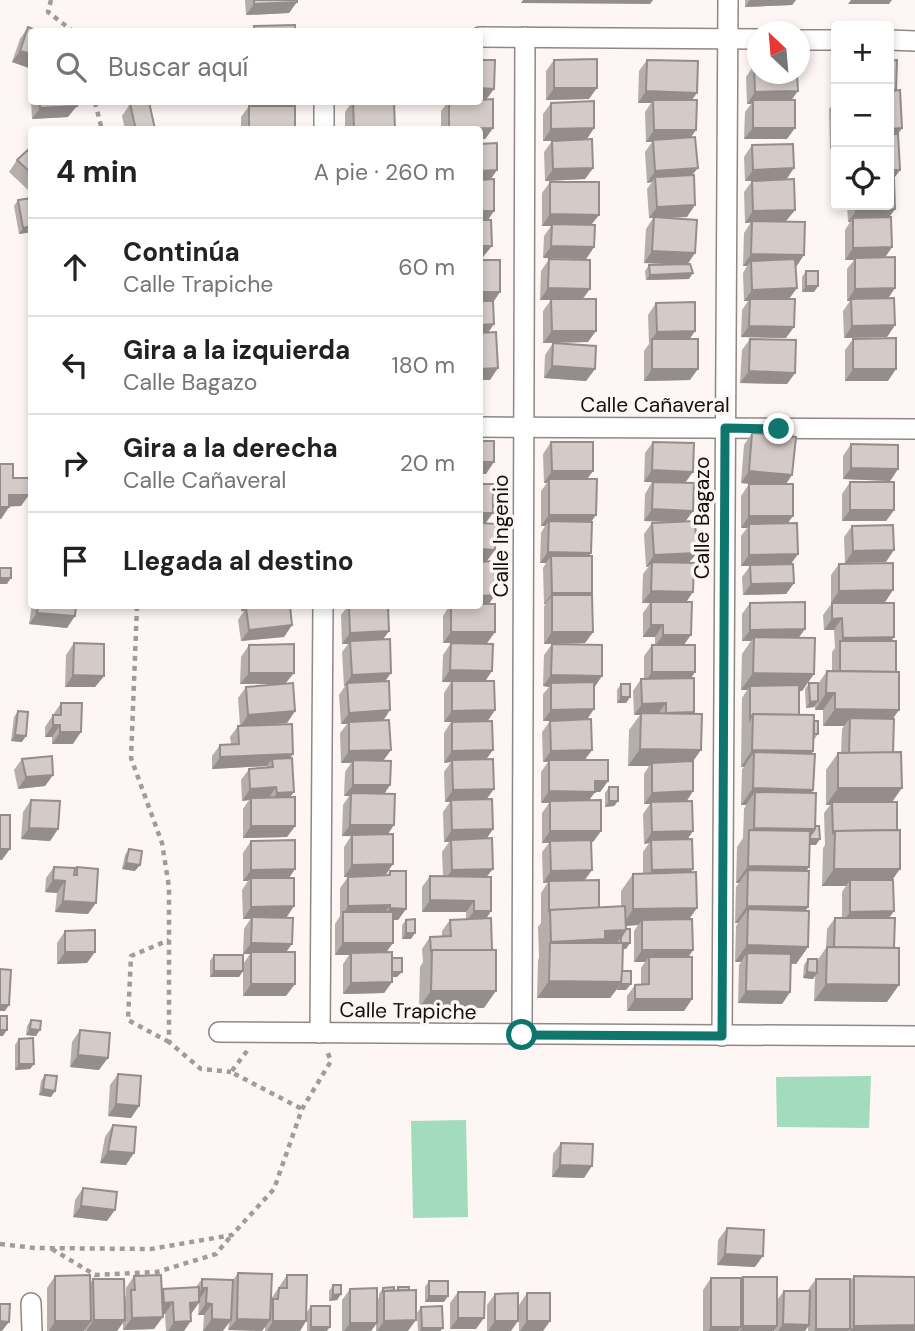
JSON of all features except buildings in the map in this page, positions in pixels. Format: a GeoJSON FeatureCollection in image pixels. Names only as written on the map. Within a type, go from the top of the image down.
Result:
{"type":"FeatureCollection","features":[{"type":"Feature","properties":{"kind":"street","name":"Calle Bagazo"},"geometry":{"type":"LineString","coordinates":[[722,1036],[728,0]]}},
{"type":"Feature","properties":{"kind":"street"},"geometry":{"type":"LineString","coordinates":[[483,37],[747,39]]}},
{"type":"Feature","properties":{"kind":"street","name":"Calle Ingenio"},"geometry":{"type":"LineString","coordinates":[[522,1035],[525,37]]}},
{"type":"Feature","properties":{"kind":"street"},"geometry":{"type":"LineString","coordinates":[[810,40],[831,40]]}},
{"type":"Feature","properties":{"kind":"street"},"geometry":{"type":"LineString","coordinates":[[894,40],[915,41]]}},
{"type":"Feature","properties":{"kind":"street"},"geometry":{"type":"LineString","coordinates":[[324,105],[324,126]]}},
{"type":"Feature","properties":{"kind":"street","name":"Calle Cañaveral"},"geometry":{"type":"LineString","coordinates":[[483,427],[915,429]]}},
{"type":"Feature","properties":{"kind":"street","name":"Calle Trapiche"},"geometry":{"type":"LineString","coordinates":[[320,1033],[323,609]]}},
{"type":"Feature","properties":{"kind":"street","name":"Calle Trapiche"},"geometry":{"type":"LineString","coordinates":[[219,1032],[915,1037]]}},
{"type":"Feature","properties":{"kind":"street"},"geometry":{"type":"LineString","coordinates":[[31,1303],[32,1331]]}},
{"type":"Feature","properties":{"kind":"path"},"geometry":{"type":"LineString","coordinates":[[51,0],[48,12],[69,28]]}},
{"type":"Feature","properties":{"kind":"path"},"geometry":{"type":"LineString","coordinates":[[96,105],[101,126]]}},
{"type":"Feature","properties":{"kind":"path"},"geometry":{"type":"LineString","coordinates":[[137,609],[131,758],[162,843],[169,887],[169,1042]]}},
{"type":"Feature","properties":{"kind":"path"},"geometry":{"type":"LineString","coordinates":[[169,940],[131,956],[128,1020],[169,1042],[201,1069],[231,1072],[302,1109]]}},
{"type":"Feature","properties":{"kind":"path"},"geometry":{"type":"LineString","coordinates":[[231,1072],[262,1032]]}},
{"type":"Feature","properties":{"kind":"path"},"geometry":{"type":"LineString","coordinates":[[51,1249],[94,1275],[157,1272],[216,1254],[274,1189],[302,1109],[331,1061],[320,1033]]}},
{"type":"Feature","properties":{"kind":"path"},"geometry":{"type":"LineString","coordinates":[[0,1244],[51,1249],[151,1249],[232,1235]]}},
{"type":"Feature","properties":{"kind":"green space"},"geometry":{"type":"Polygon","coordinates":[[[871,1076],[869,1128],[777,1127],[776,1077],[871,1076]]]}},
{"type":"Feature","properties":{"kind":"green space"},"geometry":{"type":"Polygon","coordinates":[[[466,1120],[468,1217],[413,1218],[411,1121],[466,1120]]]}},
{"type":"Feature","properties":{"kind":"route"},"geometry":{"type":"LineString","coordinates":[[522,1035],[722,1036],[725,428],[779,429]]}}]}
